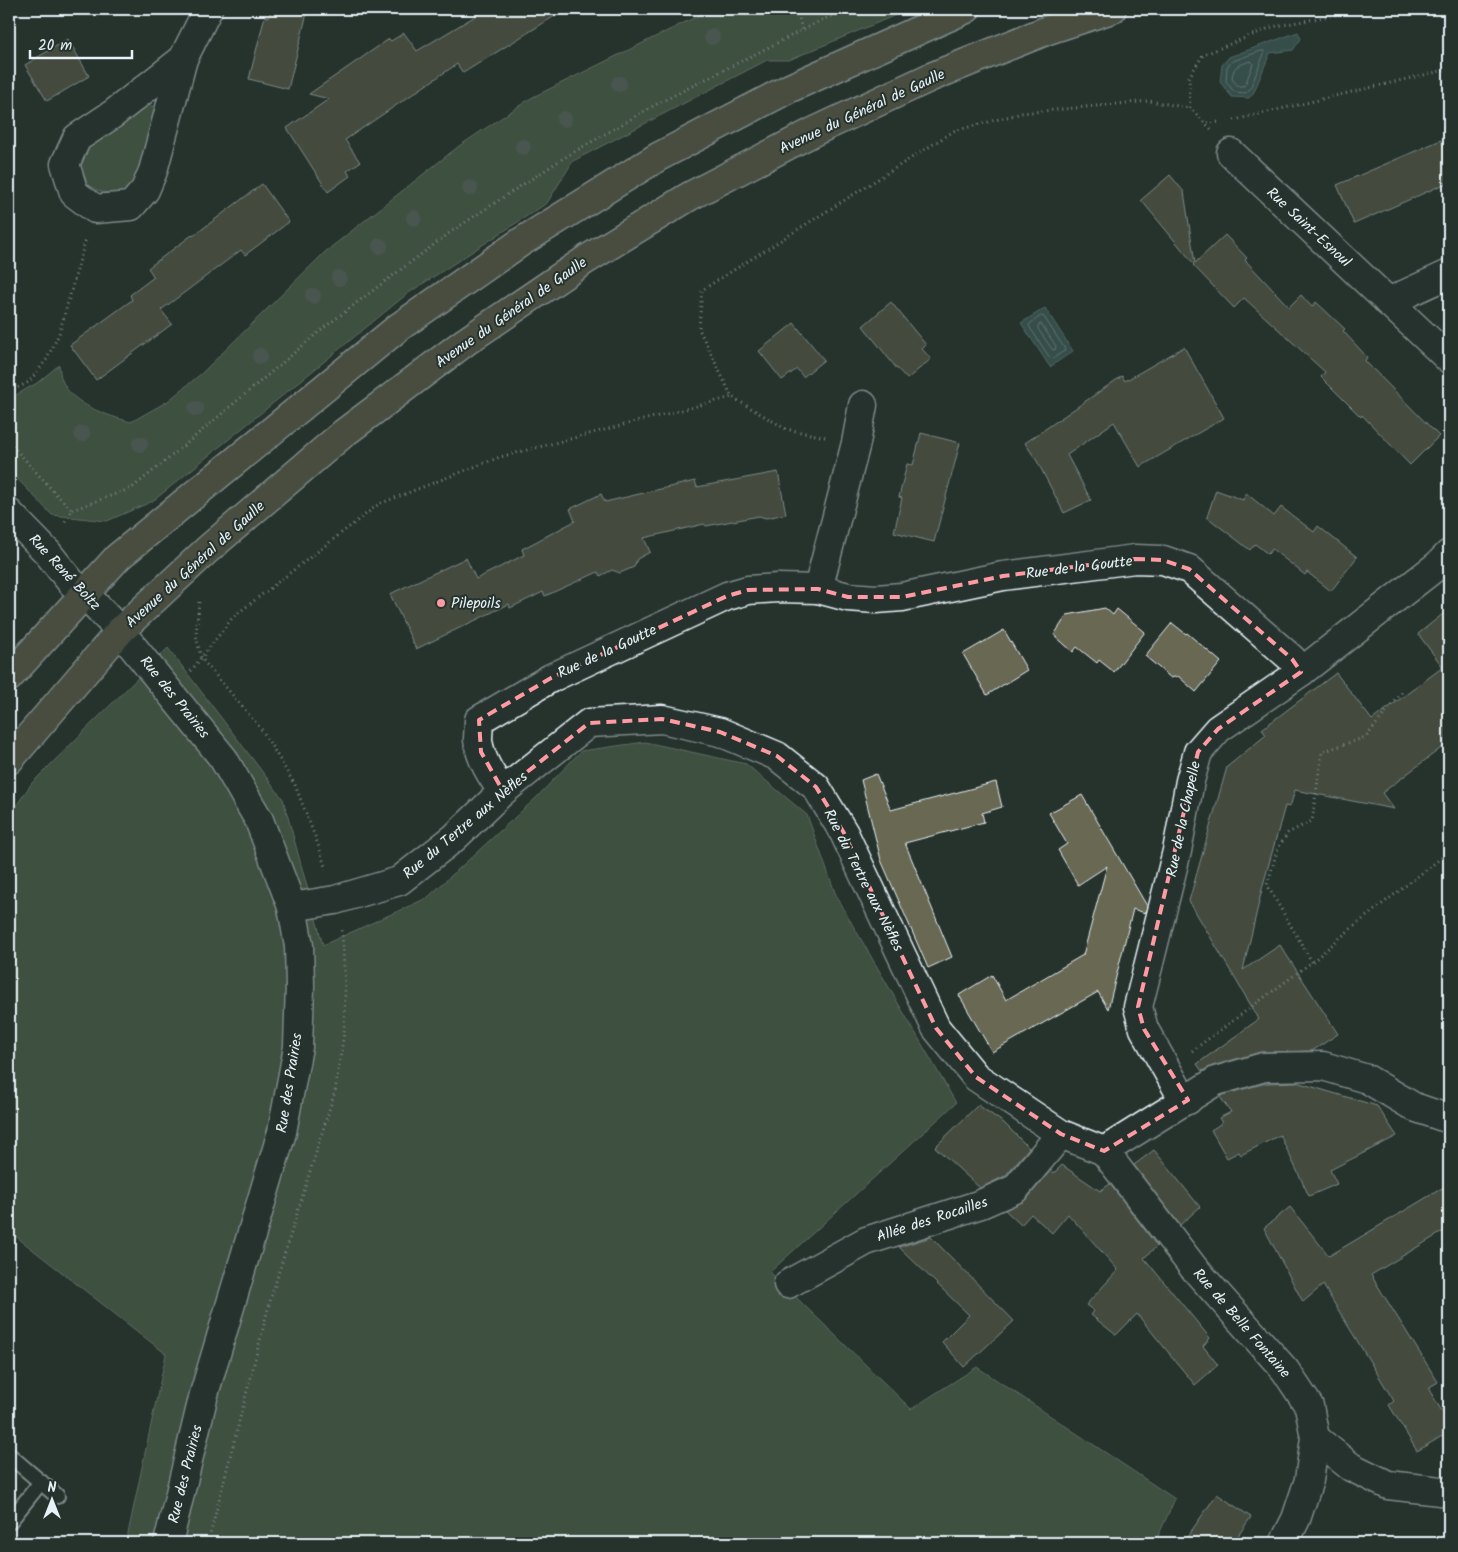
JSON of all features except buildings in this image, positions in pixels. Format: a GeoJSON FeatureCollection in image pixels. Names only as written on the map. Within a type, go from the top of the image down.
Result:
{"type":"FeatureCollection","features":[{"type":"Feature","properties":{"kind":"main road"},"geometry":{"type":"LineString","coordinates":[[9,677],[118,557],[399,327],[521,242],[658,158],[781,92],[966,9]]}},
{"type":"Feature","properties":{"kind":"main road","name":"Avenue du Général de Gaulle"},"geometry":{"type":"LineString","coordinates":[[9,760],[120,631],[207,550],[344,433],[465,342],[587,259],[690,196],[813,132],[931,77],[1048,30],[1112,9]]}},
{"type":"Feature","properties":{"kind":"street"},"geometry":{"type":"LineString","coordinates":[[183,59],[114,114],[78,138],[65,164],[74,193],[95,209],[131,206],[145,190],[183,59],[208,9]]}},
{"type":"Feature","properties":{"kind":"street","name":"Rue Saint-Esnoul"},"geometry":{"type":"LineString","coordinates":[[1231,153],[1449,359]]}},
{"type":"Feature","properties":{"kind":"street"},"geometry":{"type":"LineString","coordinates":[[1388,302],[1449,274]]}},
{"type":"Feature","properties":{"kind":"street"},"geometry":{"type":"LineString","coordinates":[[818,589],[856,443],[863,405]]}},
{"type":"Feature","properties":{"kind":"street","name":"Rue René Boltz"},"geometry":{"type":"LineString","coordinates":[[9,513],[47,552],[71,582],[120,631]]}},
{"type":"Feature","properties":{"kind":"street","name":"Rue de la Chapelle"},"geometry":{"type":"LineString","coordinates":[[1188,1100],[1177,1088],[1144,1029],[1138,1006],[1177,852],[1190,781],[1198,752],[1218,729],[1301,672],[1438,565],[1449,554]]}},
{"type":"Feature","properties":{"kind":"street","name":"Rue de la Goutte"},"geometry":{"type":"LineString","coordinates":[[503,791],[494,780],[481,752],[478,740],[479,720],[551,678],[726,596],[748,590],[778,588],[818,589],[848,597],[876,599],[902,597],[1003,576],[1135,558],[1163,560],[1190,569],[1292,659],[1301,672]]}},
{"type":"Feature","properties":{"kind":"street","name":"Rue des Prairies"},"geometry":{"type":"LineString","coordinates":[[120,631],[223,758],[259,820],[292,907],[299,946],[298,1047],[282,1132],[204,1394],[168,1543]]}},
{"type":"Feature","properties":{"kind":"street","name":"Rue du Tertre aux Nèfles"},"geometry":{"type":"LineString","coordinates":[[292,907],[335,900],[399,881],[454,838],[503,791],[588,723],[662,719],[720,732],[777,756],[816,787],[844,833],[936,1028],[976,1078],[1061,1134],[1104,1151]]}},
{"type":"Feature","properties":{"kind":"street"},"geometry":{"type":"LineString","coordinates":[[1104,1151],[1216,1082],[1264,1067],[1323,1066],[1367,1079],[1414,1107],[1449,1120]]}},
{"type":"Feature","properties":{"kind":"street","name":"Allée des Rocailles"},"geometry":{"type":"LineString","coordinates":[[788,1284],[866,1240],[981,1204],[1015,1189],[1061,1134]]}},
{"type":"Feature","properties":{"kind":"street","name":"Rue de Belle Fontaine"},"geometry":{"type":"LineString","coordinates":[[1104,1151],[1192,1267],[1285,1370],[1309,1406],[1315,1438],[1309,1480],[1296,1519],[1284,1543]]}},
{"type":"Feature","properties":{"kind":"street"},"geometry":{"type":"LineString","coordinates":[[1315,1438],[1351,1467],[1388,1485],[1449,1492]]}},
{"type":"Feature","properties":{"kind":"lane"},"geometry":{"type":"LineString","coordinates":[[9,1455],[57,1496]]}},
{"type":"Feature","properties":{"kind":"lane"},"geometry":{"type":"LineString","coordinates":[[9,1522],[41,1482]]}},
{"type":"Feature","properties":{"kind":"path"},"geometry":{"type":"LineString","coordinates":[[797,9],[802,30]]}},
{"type":"Feature","properties":{"kind":"path"},"geometry":{"type":"LineString","coordinates":[[47,552],[72,510],[132,488],[326,326],[460,226],[562,159],[654,105],[802,30],[849,9]]}},
{"type":"Feature","properties":{"kind":"path"},"geometry":{"type":"LineString","coordinates":[[1190,108],[1190,77],[1203,55],[1272,27],[1366,9]]}},
{"type":"Feature","properties":{"kind":"path"},"geometry":{"type":"LineString","coordinates":[[1230,120],[1449,70]]}},
{"type":"Feature","properties":{"kind":"path"},"geometry":{"type":"LineString","coordinates":[[856,443],[786,429],[732,397],[699,328],[702,290],[954,130],[1022,113],[1149,101],[1190,108],[1206,123],[1222,121]]}},
{"type":"Feature","properties":{"kind":"path"},"geometry":{"type":"LineString","coordinates":[[9,392],[29,382],[47,359],[59,334],[95,209]]}},
{"type":"Feature","properties":{"kind":"path"},"geometry":{"type":"LineString","coordinates":[[173,695],[233,617],[378,504],[500,457],[732,397]]}},
{"type":"Feature","properties":{"kind":"path"},"geometry":{"type":"LineString","coordinates":[[9,442],[72,510]]}},
{"type":"Feature","properties":{"kind":"path"},"geometry":{"type":"LineString","coordinates":[[1312,962],[1267,885],[1278,848],[1288,833],[1312,821],[1322,752],[1366,737],[1402,692]]}},
{"type":"Feature","properties":{"kind":"path"},"geometry":{"type":"LineString","coordinates":[[1167,1070],[1312,962],[1354,926],[1449,852]]}},
{"type":"Feature","properties":{"kind":"highlighted area"},"geometry":{"type":"Polygon","coordinates":[[[1135,559],[1163,560],[1189,569],[1292,659],[1301,672],[1218,729],[1198,752],[1138,1007],[1144,1029],[1188,1100],[1104,1151],[1061,1134],[976,1077],[936,1028],[844,833],[816,787],[777,756],[720,732],[662,719],[589,723],[503,791],[481,752],[479,720],[551,678],[727,596],[748,590],[818,589],[848,597],[902,597],[1003,576],[1135,559]]]}},
{"type":"Feature","properties":{"kind":"green space"},"geometry":{"type":"Polygon","coordinates":[[[712,9],[910,9],[789,60],[767,60],[573,161],[547,203],[407,294],[153,501],[107,521],[52,515],[9,470],[9,399],[37,383],[59,365],[62,380],[73,396],[102,413],[131,422],[168,401],[202,373],[325,252],[459,146],[531,98],[712,9]]]}},
{"type":"Feature","properties":{"kind":"green space"},"geometry":{"type":"Polygon","coordinates":[[[147,105],[155,107],[138,175],[124,194],[101,192],[85,183],[81,166],[88,148],[147,105]]]}},
{"type":"Feature","properties":{"kind":"green space"},"geometry":{"type":"Polygon","coordinates":[[[168,648],[283,799],[323,945],[427,898],[536,798],[581,751],[645,742],[746,764],[807,815],[837,898],[956,1103],[770,1272],[911,1409],[977,1367],[1175,1499],[1155,1543],[126,1543],[166,1354],[9,1231],[9,816],[32,783],[168,648]]]}},
{"type":"Feature","properties":{"kind":"water"},"geometry":{"type":"Polygon","coordinates":[[[1298,32],[1301,39],[1293,50],[1270,53],[1254,92],[1249,98],[1232,97],[1220,82],[1222,65],[1229,57],[1298,32]]]}},
{"type":"Feature","properties":{"kind":"water"},"geometry":{"type":"Polygon","coordinates":[[[1045,308],[1073,351],[1050,367],[1021,323],[1045,308]]]}},
{"type":"Feature","properties":{"kind":"place","name":"Pilepoils"},"geometry":{"type":"Point","coordinates":[441,603]}}]}
